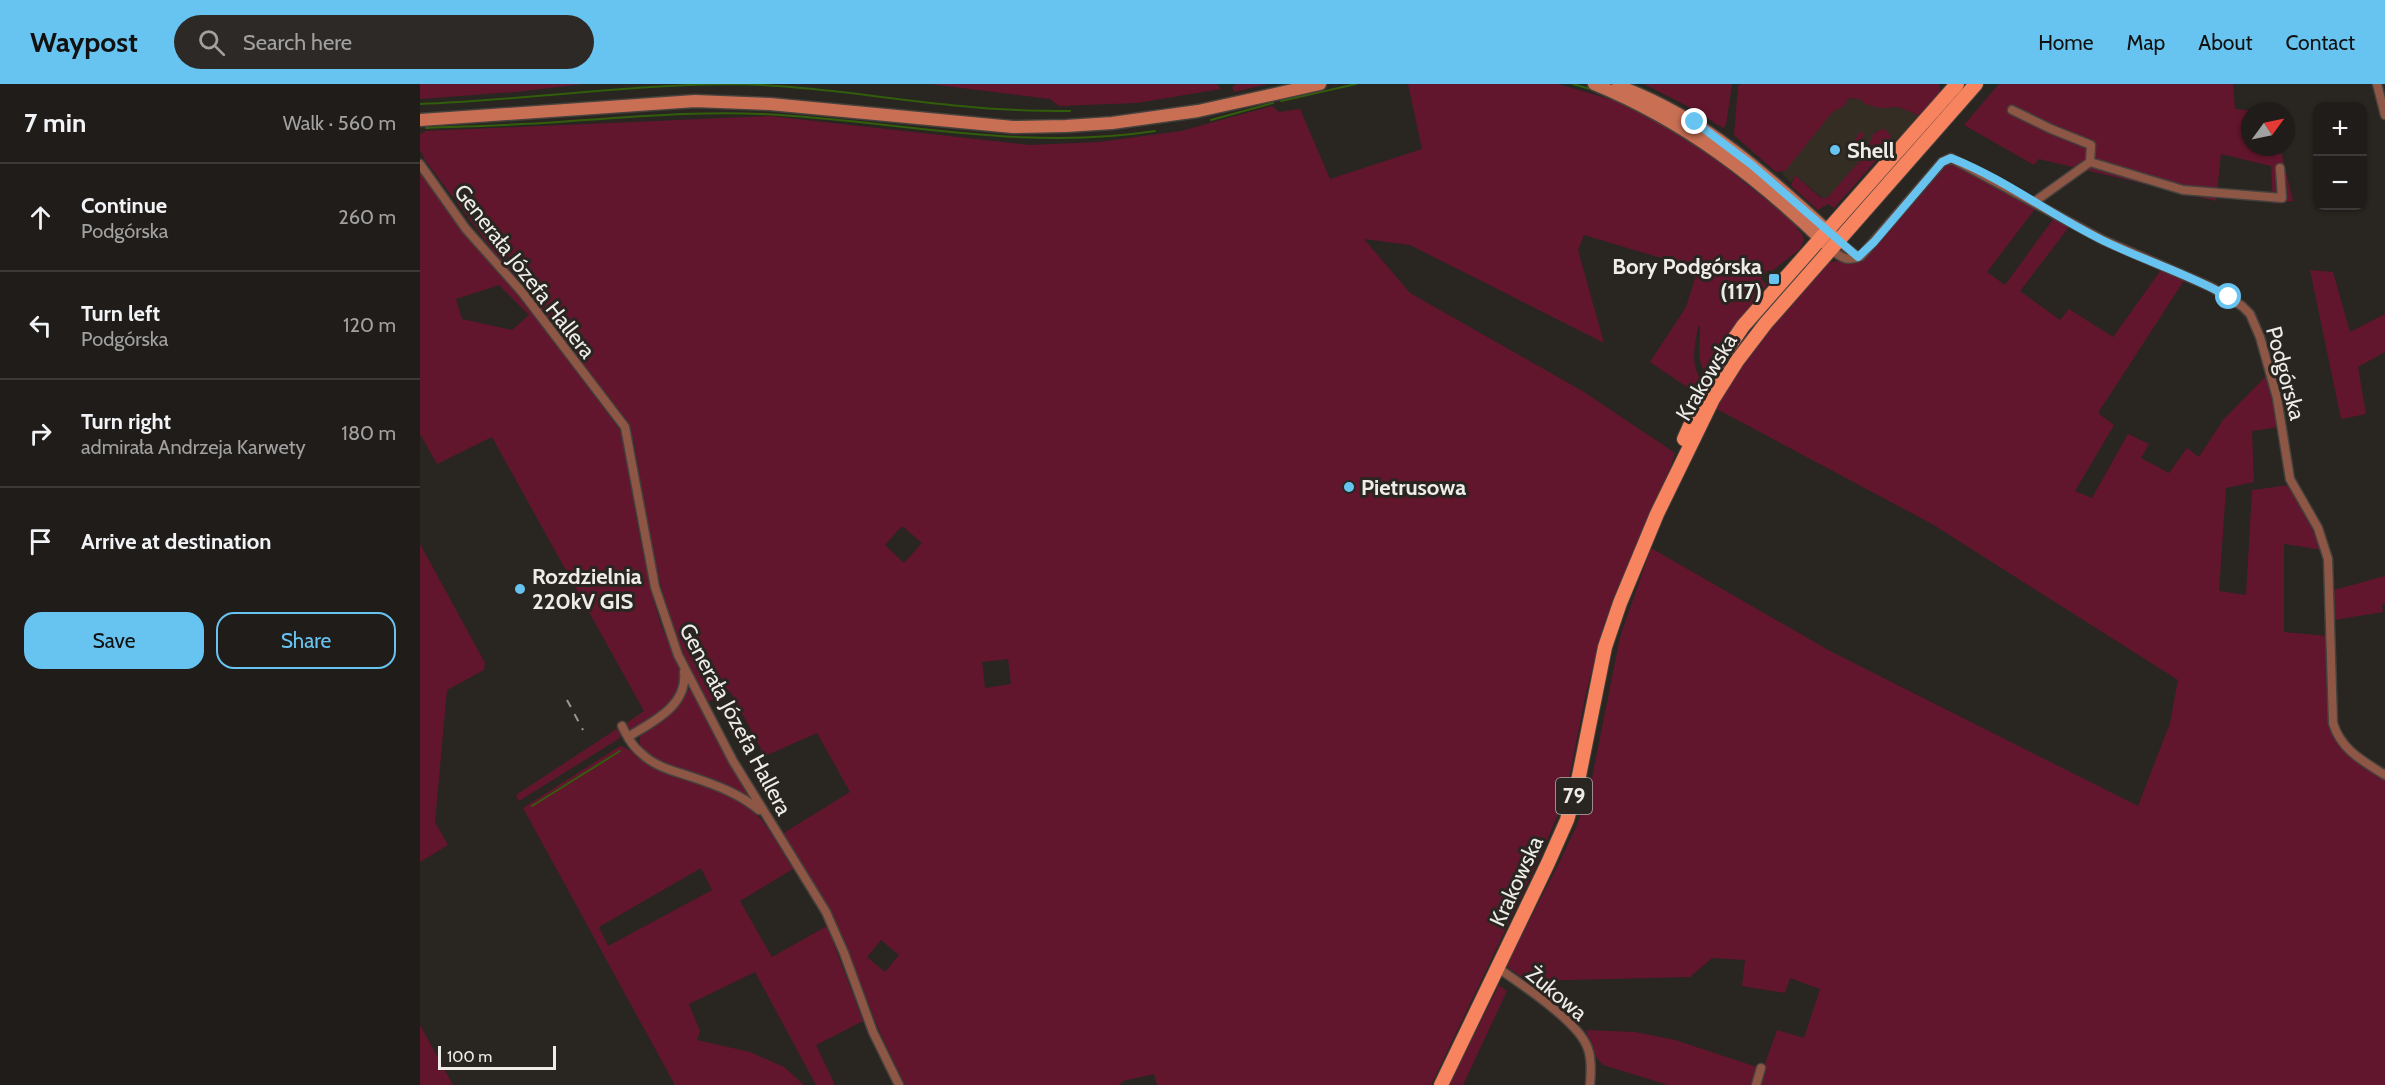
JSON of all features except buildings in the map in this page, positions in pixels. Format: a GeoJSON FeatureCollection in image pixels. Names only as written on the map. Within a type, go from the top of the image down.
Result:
{"type":"FeatureCollection","features":[{"type":"Feature","properties":{"kind":"main road"},"geometry":{"type":"LineString","coordinates":[[420,120],[695,101],[782,105],[1013,127],[1066,126],[1112,123],[1198,111],[1320,84]]}},
{"type":"Feature","properties":{"kind":"main road"},"geometry":{"type":"LineString","coordinates":[[1594,84],[1659,114],[1718,151],[1834,245]]}},
{"type":"Feature","properties":{"kind":"main road"},"geometry":{"type":"LineString","coordinates":[[1613,84],[1657,101],[1704,128],[1746,160],[1813,218],[1823,234]]}},
{"type":"Feature","properties":{"kind":"main road","name":"Krakowska"},"geometry":{"type":"LineString","coordinates":[[1657,514],[1709,407],[1737,361],[1766,323],[1976,84]]}},
{"type":"Feature","properties":{"kind":"main road","name":"Krakowska"},"geometry":{"type":"LineString","coordinates":[[1442,1085],[1567,820],[1578,781],[1605,647],[1616,614],[1657,514],[1686,434],[1722,356],[1749,319],[1951,86]]}},
{"type":"Feature","properties":{"kind":"main road"},"geometry":{"type":"LineString","coordinates":[[1813,218],[1826,218],[1842,212]]}},
{"type":"Feature","properties":{"kind":"street"},"geometry":{"type":"LineString","coordinates":[[2377,84],[2385,115]]}},
{"type":"Feature","properties":{"kind":"street"},"geometry":{"type":"LineString","coordinates":[[2012,110],[2091,145],[2090,162]]}},
{"type":"Feature","properties":{"kind":"street","name":"Podgórska"},"geometry":{"type":"LineString","coordinates":[[1834,245],[1858,257],[1874,242],[1942,162],[1951,158],[2103,240],[2211,286],[2242,306],[2256,324],[2277,398],[2290,479],[2318,528],[2328,559],[2333,723],[2343,745],[2356,757],[2385,776]]}},
{"type":"Feature","properties":{"kind":"street"},"geometry":{"type":"LineString","coordinates":[[2090,162],[2182,190],[2282,198],[2280,168]]}},
{"type":"Feature","properties":{"kind":"street"},"geometry":{"type":"LineString","coordinates":[[2034,202],[2090,162]]}},
{"type":"Feature","properties":{"kind":"street","name":"Generała Józefa Hallera"},"geometry":{"type":"LineString","coordinates":[[420,164],[466,229],[522,292],[625,427],[653,581],[665,622],[684,668],[764,815],[825,912],[844,953],[873,1032],[899,1085]]}},
{"type":"Feature","properties":{"kind":"street"},"geometry":{"type":"LineString","coordinates":[[628,738],[676,703],[684,684],[684,668]]}},
{"type":"Feature","properties":{"kind":"street"},"geometry":{"type":"LineString","coordinates":[[622,726],[628,738],[650,760],[733,793],[764,815]]}},
{"type":"Feature","properties":{"kind":"street","name":"Żukowa"},"geometry":{"type":"LineString","coordinates":[[1498,968],[1578,1031],[1591,1060],[1590,1085]]}},
{"type":"Feature","properties":{"kind":"street"},"geometry":{"type":"LineString","coordinates":[[1756,1085],[1761,1068]]}},
{"type":"Feature","properties":{"kind":"shaded area"},"geometry":{"type":"Polygon","coordinates":[[[420,84],[584,84],[420,99],[420,84]]]}},
{"type":"Feature","properties":{"kind":"shaded area"},"geometry":{"type":"Polygon","coordinates":[[[930,84],[1217,84],[1221,89],[1137,103],[1059,106],[1050,99],[930,84]]]}},
{"type":"Feature","properties":{"kind":"shaded area"},"geometry":{"type":"Polygon","coordinates":[[[1237,84],[1268,84],[1234,92],[1232,87],[1237,84]]]}},
{"type":"Feature","properties":{"kind":"shaded area"},"geometry":{"type":"Polygon","coordinates":[[[1408,84],[1558,84],[1637,107],[1714,155],[1723,165],[1798,226],[1797,229],[1804,240],[1800,249],[1772,271],[1768,270],[1761,279],[1767,285],[1707,374],[1701,364],[1700,326],[1698,326],[1694,362],[1703,382],[1700,396],[1650,362],[1686,307],[1698,269],[1584,235],[1578,250],[1604,343],[1410,245],[1364,239],[1410,293],[1584,392],[1675,453],[1655,512],[1637,542],[1603,627],[1586,693],[1565,798],[1534,870],[1431,1085],[1157,1085],[1154,1074],[1123,1081],[1119,1085],[905,1085],[880,1033],[834,917],[782,834],[850,792],[817,733],[765,756],[730,691],[706,703],[684,655],[661,587],[634,443],[628,424],[513,278],[425,160],[420,150],[420,134],[426,131],[770,116],[1030,145],[1099,142],[1181,131],[1272,106],[1279,112],[1300,109],[1330,179],[1422,149],[1408,84]],[[902,526],[885,545],[904,563],[922,543],[902,526]],[[1008,659],[982,662],[985,688],[1011,684],[1008,659]],[[881,940],[867,957],[885,972],[899,955],[881,940]]]}},
{"type":"Feature","properties":{"kind":"shaded area"},"geometry":{"type":"Polygon","coordinates":[[[1644,84],[1732,84],[1726,125],[1723,128],[1644,84]]]}},
{"type":"Feature","properties":{"kind":"shaded area"},"geometry":{"type":"Polygon","coordinates":[[[1741,84],[1939,84],[1941,94],[1921,116],[1898,107],[1880,108],[1865,104],[1860,99],[1849,98],[1843,107],[1831,114],[1785,171],[1776,172],[1734,135],[1738,86],[1741,84]]]}},
{"type":"Feature","properties":{"kind":"shaded area"},"geometry":{"type":"Polygon","coordinates":[[[1999,84],[2233,84],[2235,109],[2241,110],[2241,156],[2282,156],[2293,201],[2273,204],[2271,166],[2221,154],[2216,201],[2039,159],[2034,165],[1964,125],[1999,84]]]}},
{"type":"Feature","properties":{"kind":"shaded area","name":"Shell"},"geometry":{"type":"Polygon","coordinates":[[[1849,98],[1860,99],[1880,108],[1898,107],[1921,116],[1889,146],[1891,140],[1877,130],[1866,154],[1824,199],[1795,175],[1791,183],[1782,173],[1831,114],[1843,107],[1849,98]]]}},
{"type":"Feature","properties":{"kind":"shaded area"},"geometry":{"type":"Polygon","coordinates":[[[1882,129],[1891,136],[1889,146],[1834,208],[1828,204],[1818,210],[1791,186],[1795,175],[1821,198],[1827,198],[1866,154],[1873,134],[1882,129]]]}},
{"type":"Feature","properties":{"kind":"shaded area"},"geometry":{"type":"Polygon","coordinates":[[[1860,132],[1864,132],[1859,149],[1854,150],[1851,146],[1860,132]]]}},
{"type":"Feature","properties":{"kind":"shaded area"},"geometry":{"type":"Polygon","coordinates":[[[1954,162],[2035,209],[1987,272],[2005,285],[2054,218],[2069,227],[2020,291],[2060,320],[2069,309],[2113,337],[2161,270],[2185,279],[2098,413],[2114,425],[2075,491],[2092,498],[2128,434],[2149,444],[2141,458],[2169,473],[2187,448],[2199,457],[2223,420],[2266,376],[2279,427],[2252,431],[2254,482],[2226,488],[2219,591],[2246,595],[2252,490],[2289,485],[2323,550],[2284,544],[2284,632],[2328,636],[2327,693],[2330,723],[2334,736],[2350,756],[2385,780],[2385,1085],[1668,1085],[1603,1065],[1594,1055],[1586,1030],[1635,1032],[1675,1040],[1763,1069],[1777,1030],[1804,1038],[1820,989],[1790,978],[1785,993],[1742,986],[1745,960],[1712,958],[1690,977],[1527,981],[1506,966],[1577,825],[1590,788],[1620,637],[1651,548],[1830,651],[2138,806],[2170,723],[2178,680],[1932,524],[1713,407],[1753,350],[1827,263],[1854,262],[1863,259],[1943,165],[1954,162]]]}},
{"type":"Feature","properties":{"kind":"shaded area"},"geometry":{"type":"Polygon","coordinates":[[[420,173],[468,238],[515,291],[620,430],[651,588],[659,619],[679,671],[678,689],[665,707],[634,728],[630,729],[625,724],[644,711],[492,437],[437,464],[420,434],[420,173]],[[499,285],[456,299],[462,319],[512,330],[529,315],[499,285]]]}},
{"type":"Feature","properties":{"kind":"shaded area"},"geometry":{"type":"Polygon","coordinates":[[[2310,270],[2333,272],[2350,332],[2385,314],[2385,352],[2358,367],[2366,414],[2341,419],[2310,270]]]}},
{"type":"Feature","properties":{"kind":"shaded area"},"geometry":{"type":"Polygon","coordinates":[[[420,544],[485,663],[484,670],[447,690],[435,822],[448,845],[420,862],[420,544]]]}},
{"type":"Feature","properties":{"kind":"shaded area"},"geometry":{"type":"Polygon","coordinates":[[[2385,576],[2383,612],[2334,620],[2334,590],[2385,576]]]}},
{"type":"Feature","properties":{"kind":"shaded area"},"geometry":{"type":"Polygon","coordinates":[[[691,689],[753,799],[726,784],[668,764],[644,751],[640,743],[642,734],[669,715],[687,690],[691,689]]]}},
{"type":"Feature","properties":{"kind":"shaded area"},"geometry":{"type":"Polygon","coordinates":[[[618,728],[621,733],[620,738],[519,801],[516,795],[618,728]]]}},
{"type":"Feature","properties":{"kind":"shaded area"},"geometry":{"type":"Polygon","coordinates":[[[620,746],[659,771],[723,793],[747,806],[772,834],[793,869],[740,901],[772,957],[827,926],[863,1021],[816,1045],[835,1085],[816,1085],[755,972],[689,1004],[700,1031],[697,1040],[750,1052],[784,1067],[804,1085],[675,1085],[523,808],[620,746]],[[701,868],[599,927],[608,946],[712,890],[701,868]]]}},
{"type":"Feature","properties":{"kind":"shaded area"},"geometry":{"type":"Polygon","coordinates":[[[1499,985],[1507,991],[1463,1085],[1449,1085],[1499,985]]]}},
{"type":"Feature","properties":{"kind":"shaded area"},"geometry":{"type":"Polygon","coordinates":[[[420,1025],[453,1085],[420,1085],[420,1025]]]}},
{"type":"Feature","properties":{"kind":"waterway"},"geometry":{"type":"LineString","coordinates":[[420,104],[658,87],[738,84],[822,90],[988,108],[1070,111]]}},
{"type":"Feature","properties":{"kind":"waterway"},"geometry":{"type":"LineString","coordinates":[[1281,101],[1356,84]]}},
{"type":"Feature","properties":{"kind":"waterway"},"geometry":{"type":"LineString","coordinates":[[1573,84],[1590,89]]}},
{"type":"Feature","properties":{"kind":"waterway"},"geometry":{"type":"LineString","coordinates":[[1211,120],[1273,103]]}},
{"type":"Feature","properties":{"kind":"waterway"},"geometry":{"type":"LineString","coordinates":[[426,128],[738,113],[812,117],[1006,136],[1105,137],[1155,131]]}},
{"type":"Feature","properties":{"kind":"waterway"},"geometry":{"type":"LineString","coordinates":[[532,806],[620,751]]}},
{"type":"Feature","properties":{"kind":"railway"},"geometry":{"type":"LineString","coordinates":[[567,700],[583,730]]}},
{"type":"Feature","properties":{"kind":"place","name":"Shell"},"geometry":{"type":"Point","coordinates":[1835,150]}},
{"type":"Feature","properties":{"kind":"place","name":"Bory Podgórska (117)"},"geometry":{"type":"Point","coordinates":[1774,279]}},
{"type":"Feature","properties":{"kind":"place","name":"Pietrusowa"},"geometry":{"type":"Point","coordinates":[1349,487]}},
{"type":"Feature","properties":{"kind":"place","name":"Rozdzielnia 220kV GIS"},"geometry":{"type":"Point","coordinates":[520,589]}},
{"type":"Feature","properties":{"kind":"route"},"geometry":{"type":"LineString","coordinates":[[1695,122],[1733,149],[1858,257],[1867,250],[1942,162],[1951,158],[2103,240],[2151,262],[2188,275],[2229,297]]}}]}
